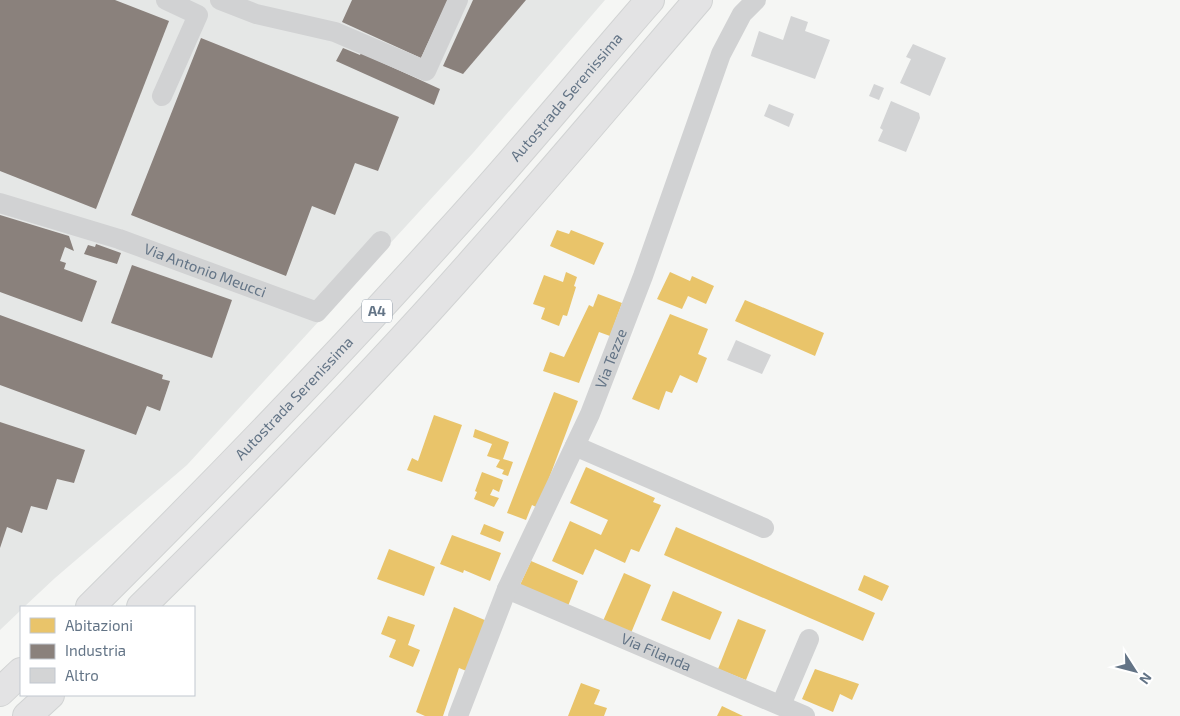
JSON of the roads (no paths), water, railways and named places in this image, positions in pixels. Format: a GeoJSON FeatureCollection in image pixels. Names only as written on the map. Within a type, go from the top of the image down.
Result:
{"type":"FeatureCollection","features":[{"type":"Feature","properties":{"kind":"highway","name":"Autostrada Serenissima"},"geometry":{"type":"LineString","coordinates":[[91,606],[206,492],[321,372],[448,234],[650,0]]}},
{"type":"Feature","properties":{"kind":"highway","name":"A4"},"geometry":{"type":"LineString","coordinates":[[142,606],[318,428],[472,262],[698,0]]}},
{"type":"Feature","properties":{"kind":"highway"},"geometry":{"type":"LineString","coordinates":[[0,692],[20,673]]}},
{"type":"Feature","properties":{"kind":"highway"},"geometry":{"type":"LineString","coordinates":[[27,716],[49,696]]}},
{"type":"Feature","properties":{"kind":"street"},"geometry":{"type":"LineString","coordinates":[[162,96],[198,15],[166,0]]}},
{"type":"Feature","properties":{"kind":"street"},"geometry":{"type":"LineString","coordinates":[[220,0],[256,14],[335,32],[426,71],[458,0]]}},
{"type":"Feature","properties":{"kind":"street","name":"Via Tezze"},"geometry":{"type":"LineString","coordinates":[[458,716],[507,590],[590,414],[643,276],[721,54],[742,14],[756,0]]}},
{"type":"Feature","properties":{"kind":"street","name":"Via Antonio Meucci"},"geometry":{"type":"LineString","coordinates":[[0,203],[119,239],[317,312],[381,241]]}},
{"type":"Feature","properties":{"kind":"street"},"geometry":{"type":"LineString","coordinates":[[575,446],[764,528]]}},
{"type":"Feature","properties":{"kind":"street","name":"Via Filanda"},"geometry":{"type":"LineString","coordinates":[[507,590],[806,716]]}},
{"type":"Feature","properties":{"kind":"street"},"geometry":{"type":"LineString","coordinates":[[781,706],[809,639]]}}]}
